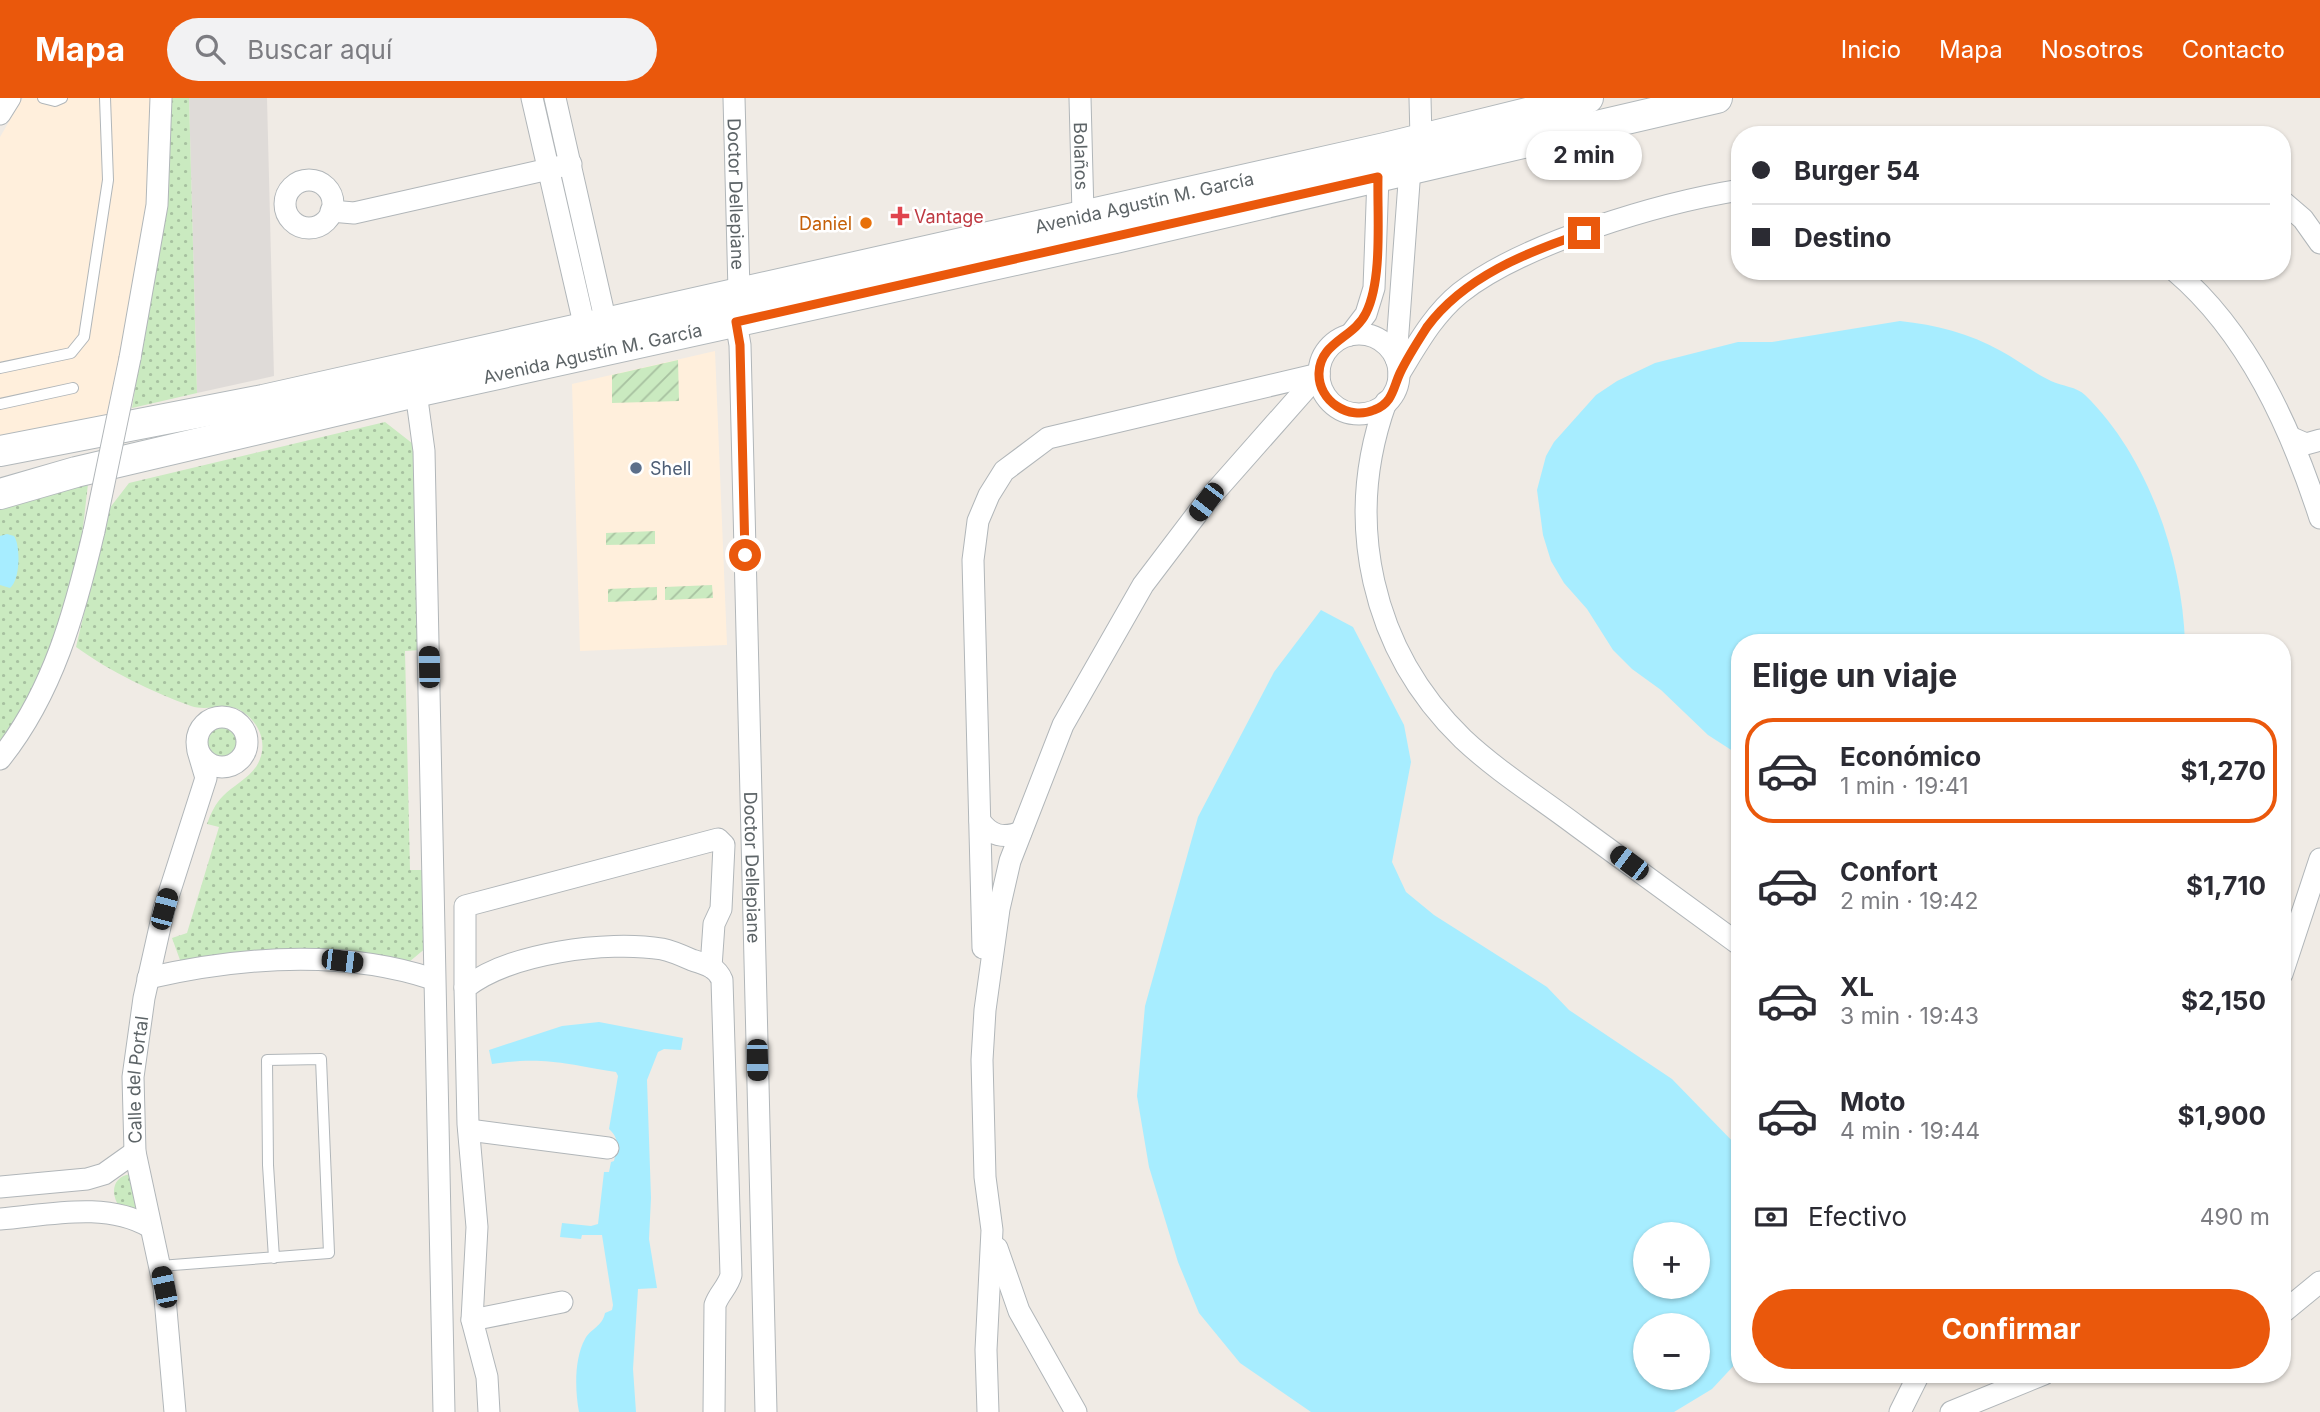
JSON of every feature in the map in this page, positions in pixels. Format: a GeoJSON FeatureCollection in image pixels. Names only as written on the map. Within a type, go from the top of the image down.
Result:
{"type":"FeatureCollection","features":[{"type":"Feature","properties":{"kind":"main road","name":"Avenida Agustín M. García"},"geometry":{"type":"LineString","coordinates":[[0,451],[263,401],[1385,148],[1588,98]]}},
{"type":"Feature","properties":{"kind":"main road","name":"Avenida Agustín M. García"},"geometry":{"type":"LineString","coordinates":[[0,494],[76,471],[416,392],[1378,177],[1717,98]]}},
{"type":"Feature","properties":{"kind":"street"},"geometry":{"type":"LineString","coordinates":[[0,114],[10,98]]}},
{"type":"Feature","properties":{"kind":"street"},"geometry":{"type":"LineString","coordinates":[[0,759],[35,705],[60,654],[78,600],[130,358],[157,205],[161,98]]}},
{"type":"Feature","properties":{"kind":"street"},"geometry":{"type":"LineString","coordinates":[[532,98],[548,170],[596,325]]}},
{"type":"Feature","properties":{"kind":"street"},"geometry":{"type":"LineString","coordinates":[[555,98],[571,164],[596,325]]}},
{"type":"Feature","properties":{"kind":"street","name":"Doctor Dellepiane"},"geometry":{"type":"LineString","coordinates":[[734,98],[738,292]]}},
{"type":"Feature","properties":{"kind":"street","name":"Bolaños"},"geometry":{"type":"LineString","coordinates":[[1080,98],[1083,214]]}},
{"type":"Feature","properties":{"kind":"street"},"geometry":{"type":"LineString","coordinates":[[1420,98],[1421,139],[1441,162]]}},
{"type":"Feature","properties":{"kind":"street"},"geometry":{"type":"LineString","coordinates":[[1319,374],[1327,398],[1349,413],[1363,414],[1386,402],[1393,394],[1398,367],[1410,169],[1385,148]]}},
{"type":"Feature","properties":{"kind":"street"},"geometry":{"type":"LineString","coordinates":[[331,211],[354,213],[571,164]]}},
{"type":"Feature","properties":{"kind":"street"},"geometry":{"type":"LineString","coordinates":[[985,1010],[999,909],[1010,861],[1063,725],[1112,635],[1143,585],[1198,512],[1319,374],[1328,349],[1350,335],[1366,314],[1374,288],[1378,177]]}},
{"type":"Feature","properties":{"kind":"street"},"geometry":{"type":"LineString","coordinates":[[1398,367],[1428,327],[1459,294],[1528,253],[1627,218],[1731,192]]}},
{"type":"Feature","properties":{"kind":"street"},"geometry":{"type":"LineString","coordinates":[[2291,209],[2303,219],[2320,243]]}},
{"type":"Feature","properties":{"kind":"street"},"geometry":{"type":"LineString","coordinates":[[1376,231],[1406,229]]}},
{"type":"Feature","properties":{"kind":"street"},"geometry":{"type":"LineString","coordinates":[[2183,280],[2239,345],[2263,382],[2292,438],[2320,518]]}},
{"type":"Feature","properties":{"kind":"street","name":"Doctor Dellepiane"},"geometry":{"type":"LineString","coordinates":[[736,322],[740,345],[766,1412]]}},
{"type":"Feature","properties":{"kind":"street"},"geometry":{"type":"LineString","coordinates":[[1350,335],[1373,336],[1391,350],[1398,367]]}},
{"type":"Feature","properties":{"kind":"street"},"geometry":{"type":"LineString","coordinates":[[988,1412],[987,1330],[992,1230],[983,1131],[985,1010],[973,560],[978,521],[989,495],[1004,471],[1048,438],[1319,374]]}},
{"type":"Feature","properties":{"kind":"street"},"geometry":{"type":"LineString","coordinates":[[1254,389],[1273,403],[1271,426]]}},
{"type":"Feature","properties":{"kind":"street"},"geometry":{"type":"LineString","coordinates":[[416,392],[424,451],[444,1412]]}},
{"type":"Feature","properties":{"kind":"street"},"geometry":{"type":"LineString","coordinates":[[1386,402],[1368,465],[1365,495],[1367,544],[1385,620],[1410,671],[1464,740],[1731,939]]}},
{"type":"Feature","properties":{"kind":"street"},"geometry":{"type":"LineString","coordinates":[[2292,438],[2306,443],[2320,440]]}},
{"type":"Feature","properties":{"kind":"street"},"geometry":{"type":"LineString","coordinates":[[224,718],[232,720],[244,731],[246,747],[243,755],[211,780],[202,794],[206,778],[198,751],[198,735],[208,722],[224,718]]}},
{"type":"Feature","properties":{"kind":"street"},"geometry":{"type":"LineString","coordinates":[[198,751],[215,766],[230,766]]}},
{"type":"Feature","properties":{"kind":"street","name":"Calle del Portal"},"geometry":{"type":"LineString","coordinates":[[175,1412],[160,1266],[135,1152],[133,1077],[148,978],[176,864],[202,794]]}},
{"type":"Feature","properties":{"kind":"street"},"geometry":{"type":"LineString","coordinates":[[980,821],[992,834],[1010,836],[1021,832]]}},
{"type":"Feature","properties":{"kind":"street"},"geometry":{"type":"LineString","coordinates":[[489,1412],[486,1377],[472,1320],[477,1227],[468,1130],[465,906],[718,839],[724,845],[721,909],[714,924],[711,967]]}},
{"type":"Feature","properties":{"kind":"street"},"geometry":{"type":"LineString","coordinates":[[2291,957],[2310,920],[2320,859]]}},
{"type":"Feature","properties":{"kind":"street"},"geometry":{"type":"LineString","coordinates":[[465,988],[480,976],[509,964],[607,947],[664,949],[711,967],[722,980],[732,1275],[729,1286],[719,1294],[715,1304],[714,1412]]}},
{"type":"Feature","properties":{"kind":"street"},"geometry":{"type":"LineString","coordinates":[[148,978],[223,965],[301,960],[380,965],[433,979]]}},
{"type":"Feature","properties":{"kind":"street"},"geometry":{"type":"LineString","coordinates":[[468,1130],[608,1148]]}},
{"type":"Feature","properties":{"kind":"street"},"geometry":{"type":"LineString","coordinates":[[0,1187],[88,1179],[104,1174],[135,1152]]}},
{"type":"Feature","properties":{"kind":"street"},"geometry":{"type":"LineString","coordinates":[[104,1174],[107,1212]]}},
{"type":"Feature","properties":{"kind":"street"},"geometry":{"type":"LineString","coordinates":[[0,1219],[107,1212],[134,1218],[150,1227]]}},
{"type":"Feature","properties":{"kind":"street"},"geometry":{"type":"LineString","coordinates":[[992,1230],[1004,1275],[1024,1321],[1076,1412]]}},
{"type":"Feature","properties":{"kind":"street"},"geometry":{"type":"LineString","coordinates":[[2291,1305],[2320,1282]]}},
{"type":"Feature","properties":{"kind":"street"},"geometry":{"type":"LineString","coordinates":[[472,1320],[562,1302]]}},
{"type":"Feature","properties":{"kind":"street"},"geometry":{"type":"LineString","coordinates":[[987,1330],[991,1323],[1007,1315],[1024,1321]]}},
{"type":"Feature","properties":{"kind":"street"},"geometry":{"type":"LineString","coordinates":[[1900,1412],[1914,1383]]}},
{"type":"Feature","properties":{"kind":"street"},"geometry":{"type":"LineString","coordinates":[[1951,1412],[2019,1383]]}},
{"type":"Feature","properties":{"kind":"lane"},"geometry":{"type":"LineString","coordinates":[[43,98],[55,101],[62,98]]}},
{"type":"Feature","properties":{"kind":"lane"},"geometry":{"type":"LineString","coordinates":[[0,368],[71,352],[84,337],[108,180],[105,98]]}},
{"type":"Feature","properties":{"kind":"lane"},"geometry":{"type":"LineString","coordinates":[[0,404],[73,388]]}},
{"type":"Feature","properties":{"kind":"lane"},"geometry":{"type":"LineString","coordinates":[[160,1266],[274,1258],[329,1253],[321,1059],[267,1060],[268,1165],[274,1258]]}},
{"type":"Feature","properties":{"kind":"shaded area"},"geometry":{"type":"Polygon","coordinates":[[[23,98],[150,98],[147,220],[105,428],[0,444],[0,137],[23,98]]]}},
{"type":"Feature","properties":{"kind":"shaded area"},"geometry":{"type":"Polygon","coordinates":[[[189,98],[267,98],[274,376],[197,393],[189,98]]]}},
{"type":"Feature","properties":{"kind":"shaded area"},"geometry":{"type":"Polygon","coordinates":[[[715,351],[727,645],[580,651],[572,384],[715,351]]]}},
{"type":"Feature","properties":{"kind":"green space"},"geometry":{"type":"Polygon","coordinates":[[[166,98],[189,98],[197,393],[132,408],[165,201],[166,98]]]}},
{"type":"Feature","properties":{"kind":"green space"},"geometry":{"type":"Polygon","coordinates":[[[678,360],[679,401],[612,403],[612,375],[678,360]]]}},
{"type":"Feature","properties":{"kind":"green space"},"geometry":{"type":"Polygon","coordinates":[[[385,422],[417,447],[421,650],[405,651],[410,870],[425,870],[427,947],[409,962],[190,965],[180,960],[172,938],[187,933],[219,827],[207,824],[220,799],[257,765],[262,752],[262,739],[253,721],[237,709],[191,706],[146,688],[76,647],[109,509],[129,483],[385,422]]]}},
{"type":"Feature","properties":{"kind":"green space"},"geometry":{"type":"Polygon","coordinates":[[[88,484],[80,553],[45,667],[0,748],[0,509],[88,484]]]}},
{"type":"Feature","properties":{"kind":"green space"},"geometry":{"type":"Polygon","coordinates":[[[655,531],[655,544],[606,545],[606,533],[655,531]]]}},
{"type":"Feature","properties":{"kind":"green space"},"geometry":{"type":"Polygon","coordinates":[[[712,585],[713,598],[665,600],[665,587],[712,585]]]}},
{"type":"Feature","properties":{"kind":"green space"},"geometry":{"type":"Polygon","coordinates":[[[657,587],[657,600],[608,602],[608,589],[657,587]]]}},
{"type":"Feature","properties":{"kind":"green space"},"geometry":{"type":"Polygon","coordinates":[[[222,724],[235,729],[240,742],[235,755],[222,760],[209,755],[204,742],[209,729],[222,724]]]}},
{"type":"Feature","properties":{"kind":"green space"},"geometry":{"type":"Polygon","coordinates":[[[130,1174],[137,1207],[134,1210],[120,1208],[114,1192],[116,1182],[130,1174]]]}},
{"type":"Feature","properties":{"kind":"water"},"geometry":{"type":"Polygon","coordinates":[[[1900,321],[1926,325],[1977,339],[2045,378],[2082,392],[2127,447],[2158,510],[2177,576],[2184,634],[1731,634],[1731,750],[1708,735],[1661,690],[1632,669],[1613,650],[1587,609],[1564,583],[1551,561],[1543,535],[1537,490],[1546,456],[1554,442],[1596,395],[1617,381],[1655,363],[1738,342],[1772,342],[1900,321]]]}},
{"type":"Feature","properties":{"kind":"water"},"geometry":{"type":"Polygon","coordinates":[[[0,536],[14,536],[18,555],[18,571],[10,588],[0,585],[0,536]]]}},
{"type":"Feature","properties":{"kind":"water"},"geometry":{"type":"Polygon","coordinates":[[[1321,610],[1353,627],[1404,725],[1411,762],[1392,862],[1406,892],[1434,915],[1547,987],[1569,1010],[1672,1079],[1731,1140],[1731,1369],[1712,1389],[1674,1412],[1311,1412],[1240,1363],[1199,1313],[1178,1262],[1149,1167],[1137,1096],[1145,1006],[1198,817],[1274,672],[1321,610]]]}},
{"type":"Feature","properties":{"kind":"water"},"geometry":{"type":"Polygon","coordinates":[[[599,1022],[683,1038],[681,1050],[664,1049],[658,1052],[647,1080],[651,1198],[649,1239],[657,1288],[638,1289],[633,1369],[636,1412],[579,1412],[576,1375],[581,1347],[587,1335],[605,1313],[612,1310],[613,1305],[602,1235],[582,1235],[581,1239],[560,1237],[562,1223],[591,1226],[598,1224],[604,1172],[609,1172],[617,1147],[615,1136],[609,1129],[618,1076],[616,1072],[554,1062],[492,1064],[489,1050],[562,1026],[599,1022]]]}},
{"type":"Feature","properties":{"kind":"place","name":"Vantage"},"geometry":{"type":"Point","coordinates":[900,216]}},
{"type":"Feature","properties":{"kind":"place","name":"Daniel"},"geometry":{"type":"Point","coordinates":[866,223]}},
{"type":"Feature","properties":{"kind":"place","name":"Shell"},"geometry":{"type":"Point","coordinates":[636,468]}},
{"type":"Feature","properties":{"kind":"route"},"geometry":{"type":"LineString","coordinates":[[745,555],[740,345],[736,322],[1378,177],[1374,288],[1366,314],[1350,335],[1338,340],[1328,349],[1321,360],[1319,374],[1321,387],[1327,398],[1349,413],[1363,414],[1375,410],[1393,394],[1399,374],[1428,327],[1459,294],[1528,253],[1584,233]]}}]}
